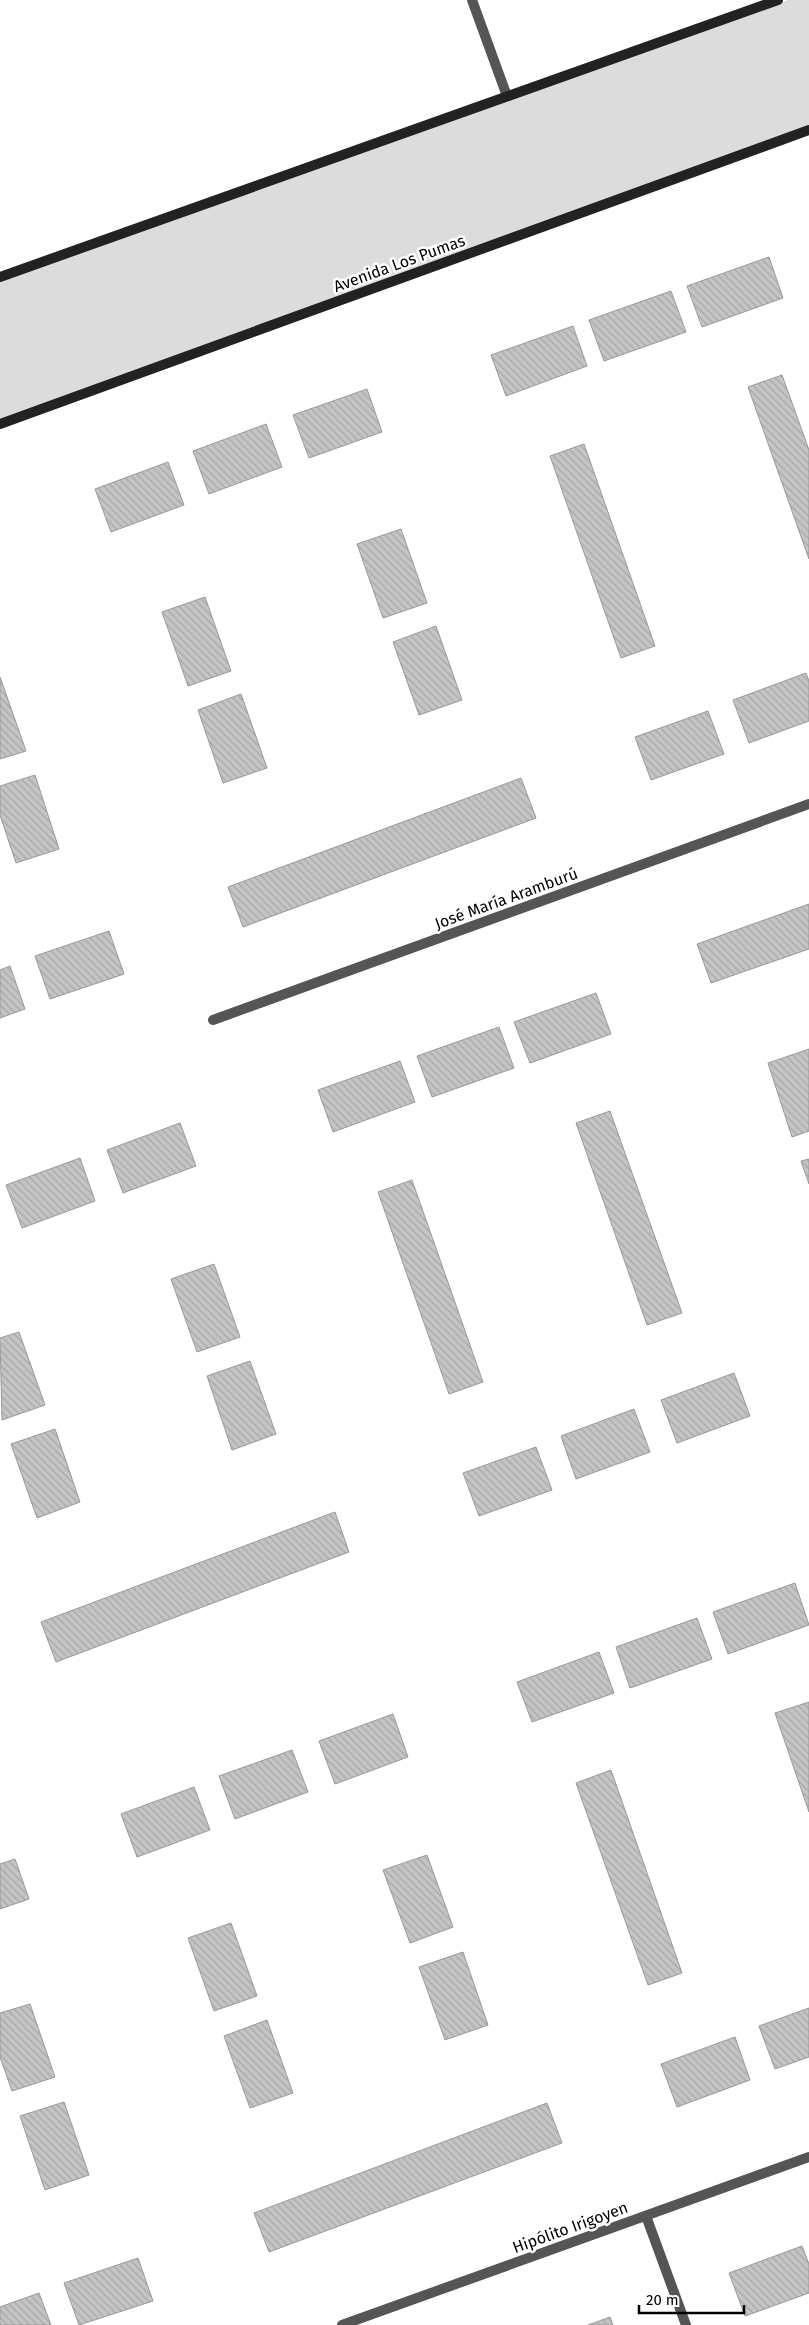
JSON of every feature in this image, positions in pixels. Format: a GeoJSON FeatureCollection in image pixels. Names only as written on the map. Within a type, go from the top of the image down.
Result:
{"type":"FeatureCollection","features":[{"type":"Feature","properties":{"kind":"main road"},"geometry":{"type":"LineString","coordinates":[[0,277],[778,0]]}},
{"type":"Feature","properties":{"kind":"main road","name":"Avenida Los Pumas"},"geometry":{"type":"LineString","coordinates":[[0,424],[809,130]]}},
{"type":"Feature","properties":{"kind":"street"},"geometry":{"type":"LineString","coordinates":[[472,0],[506,96]]}},
{"type":"Feature","properties":{"kind":"street","name":"José María Aramburú"},"geometry":{"type":"LineString","coordinates":[[213,1020],[809,804]]}},
{"type":"Feature","properties":{"kind":"street","name":"Hipólito Irigoyen"},"geometry":{"type":"LineString","coordinates":[[342,2325],[809,2157]]}},
{"type":"Feature","properties":{"kind":"street"},"geometry":{"type":"LineString","coordinates":[[646,2216],[686,2325]]}},
{"type":"Feature","properties":{"kind":"shaded area"},"geometry":{"type":"Polygon","coordinates":[[[788,0],[809,0],[809,130],[0,424],[0,282],[788,0]]]}},
{"type":"Feature","properties":{"kind":"building"},"geometry":{"type":"Polygon","coordinates":[[[769,257],[783,298],[702,327],[687,286],[769,257]]]}},
{"type":"Feature","properties":{"kind":"building"},"geometry":{"type":"Polygon","coordinates":[[[671,291],[686,332],[604,361],[589,320],[671,291]]]}},
{"type":"Feature","properties":{"kind":"building"},"geometry":{"type":"Polygon","coordinates":[[[573,326],[587,366],[506,396],[491,355],[573,326]]]}},
{"type":"Feature","properties":{"kind":"building"},"geometry":{"type":"Polygon","coordinates":[[[782,375],[809,450],[809,559],[748,387],[782,375]]]}},
{"type":"Feature","properties":{"kind":"building"},"geometry":{"type":"Polygon","coordinates":[[[367,389],[382,432],[309,458],[293,415],[367,389]]]}},
{"type":"Feature","properties":{"kind":"building"},"geometry":{"type":"Polygon","coordinates":[[[266,424],[282,467],[209,494],[193,451],[266,424]]]}},
{"type":"Feature","properties":{"kind":"building"},"geometry":{"type":"Polygon","coordinates":[[[584,444],[655,646],[621,658],[550,456],[584,444]]]}},
{"type":"Feature","properties":{"kind":"building"},"geometry":{"type":"Polygon","coordinates":[[[168,462],[184,505],[111,532],[95,489],[168,462]]]}},
{"type":"Feature","properties":{"kind":"building"},"geometry":{"type":"Polygon","coordinates":[[[401,529],[427,603],[383,618],[357,544],[401,529]]]}},
{"type":"Feature","properties":{"kind":"building"},"geometry":{"type":"Polygon","coordinates":[[[205,597],[231,671],[188,686],[162,612],[205,597]]]}},
{"type":"Feature","properties":{"kind":"building"},"geometry":{"type":"Polygon","coordinates":[[[436,626],[462,700],[419,715],[393,642],[436,626]]]}},
{"type":"Feature","properties":{"kind":"building"},"geometry":{"type":"Polygon","coordinates":[[[806,673],[809,681],[809,721],[749,743],[733,700],[806,673]]]}},
{"type":"Feature","properties":{"kind":"building"},"geometry":{"type":"Polygon","coordinates":[[[0,677],[26,751],[0,759],[0,677]]]}},
{"type":"Feature","properties":{"kind":"building"},"geometry":{"type":"Polygon","coordinates":[[[241,694],[267,768],[223,783],[198,710],[241,694]]]}},
{"type":"Feature","properties":{"kind":"building"},"geometry":{"type":"Polygon","coordinates":[[[708,711],[724,754],[651,780],[635,737],[708,711]]]}},
{"type":"Feature","properties":{"kind":"building"},"geometry":{"type":"Polygon","coordinates":[[[35,775],[59,849],[16,863],[0,815],[0,786],[35,775]]]}},
{"type":"Feature","properties":{"kind":"building"},"geometry":{"type":"Polygon","coordinates":[[[521,778],[536,818],[243,927],[228,887],[521,778]]]}},
{"type":"Feature","properties":{"kind":"building"},"geometry":{"type":"Polygon","coordinates":[[[809,904],[809,949],[711,983],[697,944],[809,904]]]}},
{"type":"Feature","properties":{"kind":"building"},"geometry":{"type":"Polygon","coordinates":[[[109,931],[124,974],[50,999],[35,956],[109,931]]]}},
{"type":"Feature","properties":{"kind":"building"},"geometry":{"type":"Polygon","coordinates":[[[10,966],[25,1009],[0,1018],[0,970],[10,966]]]}},
{"type":"Feature","properties":{"kind":"building"},"geometry":{"type":"Polygon","coordinates":[[[596,993],[611,1034],[530,1063],[514,1022],[596,993]]]}},
{"type":"Feature","properties":{"kind":"building"},"geometry":{"type":"Polygon","coordinates":[[[499,1027],[514,1068],[432,1097],[417,1056],[499,1027]]]}},
{"type":"Feature","properties":{"kind":"building"},"geometry":{"type":"Polygon","coordinates":[[[809,1049],[809,1131],[792,1137],[768,1063],[809,1049]]]}},
{"type":"Feature","properties":{"kind":"building"},"geometry":{"type":"Polygon","coordinates":[[[400,1061],[415,1102],[333,1132],[318,1090],[400,1061]]]}},
{"type":"Feature","properties":{"kind":"building"},"geometry":{"type":"Polygon","coordinates":[[[610,1111],[682,1313],[647,1325],[576,1123],[610,1111]]]}},
{"type":"Feature","properties":{"kind":"building"},"geometry":{"type":"Polygon","coordinates":[[[180,1123],[196,1166],[123,1193],[107,1150],[180,1123]]]}},
{"type":"Feature","properties":{"kind":"building"},"geometry":{"type":"Polygon","coordinates":[[[80,1158],[95,1201],[22,1228],[6,1185],[80,1158]]]}},
{"type":"Feature","properties":{"kind":"building"},"geometry":{"type":"Polygon","coordinates":[[[809,1159],[809,1184],[801,1161],[809,1159]]]}},
{"type":"Feature","properties":{"kind":"building"},"geometry":{"type":"Polygon","coordinates":[[[412,1180],[483,1382],[449,1394],[378,1192],[412,1180]]]}},
{"type":"Feature","properties":{"kind":"building"},"geometry":{"type":"Polygon","coordinates":[[[214,1264],[240,1337],[197,1352],[171,1279],[214,1264]]]}},
{"type":"Feature","properties":{"kind":"building"},"geometry":{"type":"Polygon","coordinates":[[[19,1332],[45,1405],[2,1420],[0,1338],[19,1332]]]}},
{"type":"Feature","properties":{"kind":"building"},"geometry":{"type":"Polygon","coordinates":[[[250,1361],[276,1434],[232,1450],[207,1376],[250,1361]]]}},
{"type":"Feature","properties":{"kind":"building"},"geometry":{"type":"Polygon","coordinates":[[[734,1373],[750,1416],[677,1443],[661,1400],[734,1373]]]}},
{"type":"Feature","properties":{"kind":"building"},"geometry":{"type":"Polygon","coordinates":[[[634,1409],[650,1452],[576,1479],[561,1436],[634,1409]]]}},
{"type":"Feature","properties":{"kind":"building"},"geometry":{"type":"Polygon","coordinates":[[[55,1429],[80,1502],[37,1518],[11,1444],[55,1429]]]}},
{"type":"Feature","properties":{"kind":"building"},"geometry":{"type":"Polygon","coordinates":[[[536,1447],[552,1490],[479,1516],[463,1473],[536,1447]]]}},
{"type":"Feature","properties":{"kind":"building"},"geometry":{"type":"Polygon","coordinates":[[[335,1512],[349,1552],[56,1662],[41,1622],[335,1512]]]}},
{"type":"Feature","properties":{"kind":"building"},"geometry":{"type":"Polygon","coordinates":[[[795,1583],[809,1625],[728,1654],[713,1612],[795,1583]]]}},
{"type":"Feature","properties":{"kind":"building"},"geometry":{"type":"Polygon","coordinates":[[[697,1618],[712,1659],[630,1688],[616,1647],[697,1618]]]}},
{"type":"Feature","properties":{"kind":"building"},"geometry":{"type":"Polygon","coordinates":[[[599,1652],[614,1693],[532,1722],[517,1682],[599,1652]]]}},
{"type":"Feature","properties":{"kind":"building"},"geometry":{"type":"Polygon","coordinates":[[[809,1702],[809,1812],[775,1713],[809,1702]]]}},
{"type":"Feature","properties":{"kind":"building"},"geometry":{"type":"Polygon","coordinates":[[[393,1714],[408,1757],[335,1784],[319,1741],[393,1714]]]}},
{"type":"Feature","properties":{"kind":"building"},"geometry":{"type":"Polygon","coordinates":[[[292,1750],[308,1792],[235,1819],[219,1776],[292,1750]]]}},
{"type":"Feature","properties":{"kind":"building"},"geometry":{"type":"Polygon","coordinates":[[[611,1770],[682,1973],[648,1985],[576,1783],[611,1770]]]}},
{"type":"Feature","properties":{"kind":"building"},"geometry":{"type":"Polygon","coordinates":[[[194,1787],[210,1830],[137,1857],[121,1814],[194,1787]]]}},
{"type":"Feature","properties":{"kind":"building"},"geometry":{"type":"Polygon","coordinates":[[[427,1855],[453,1927],[410,1943],[383,1870],[427,1855]]]}},
{"type":"Feature","properties":{"kind":"building"},"geometry":{"type":"Polygon","coordinates":[[[15,1859],[29,1899],[0,1909],[0,1864],[15,1859]]]}},
{"type":"Feature","properties":{"kind":"building"},"geometry":{"type":"Polygon","coordinates":[[[231,1923],[257,1996],[214,2011],[188,1938],[231,1923]]]}},
{"type":"Feature","properties":{"kind":"building"},"geometry":{"type":"Polygon","coordinates":[[[463,1952],[488,2025],[445,2040],[419,1967],[463,1952]]]}},
{"type":"Feature","properties":{"kind":"building"},"geometry":{"type":"Polygon","coordinates":[[[30,2004],[55,2077],[12,2091],[0,2057],[0,2013],[30,2004]]]}},
{"type":"Feature","properties":{"kind":"building"},"geometry":{"type":"Polygon","coordinates":[[[809,2008],[809,2057],[775,2069],[759,2026],[809,2008]]]}},
{"type":"Feature","properties":{"kind":"building"},"geometry":{"type":"Polygon","coordinates":[[[267,2020],[293,2093],[250,2108],[224,2036],[267,2020]]]}},
{"type":"Feature","properties":{"kind":"building"},"geometry":{"type":"Polygon","coordinates":[[[735,2037],[750,2080],[677,2107],[661,2064],[735,2037]]]}},
{"type":"Feature","properties":{"kind":"building"},"geometry":{"type":"Polygon","coordinates":[[[64,2102],[89,2175],[45,2190],[20,2116],[64,2102]]]}},
{"type":"Feature","properties":{"kind":"building"},"geometry":{"type":"Polygon","coordinates":[[[547,2103],[562,2143],[269,2252],[254,2213],[547,2103]]]}},
{"type":"Feature","properties":{"kind":"building"},"geometry":{"type":"Polygon","coordinates":[[[802,2246],[809,2264],[809,2293],[745,2316],[729,2273],[802,2246]]]}},
{"type":"Feature","properties":{"kind":"building"},"geometry":{"type":"Polygon","coordinates":[[[138,2258],[153,2301],[79,2325],[64,2283],[138,2258]]]}},
{"type":"Feature","properties":{"kind":"building"},"geometry":{"type":"Polygon","coordinates":[[[39,2293],[51,2325],[0,2325],[0,2307],[39,2293]]]}},
{"type":"Feature","properties":{"kind":"building"},"geometry":{"type":"Polygon","coordinates":[[[610,2317],[613,2325],[588,2325],[610,2317]]]}}]}
